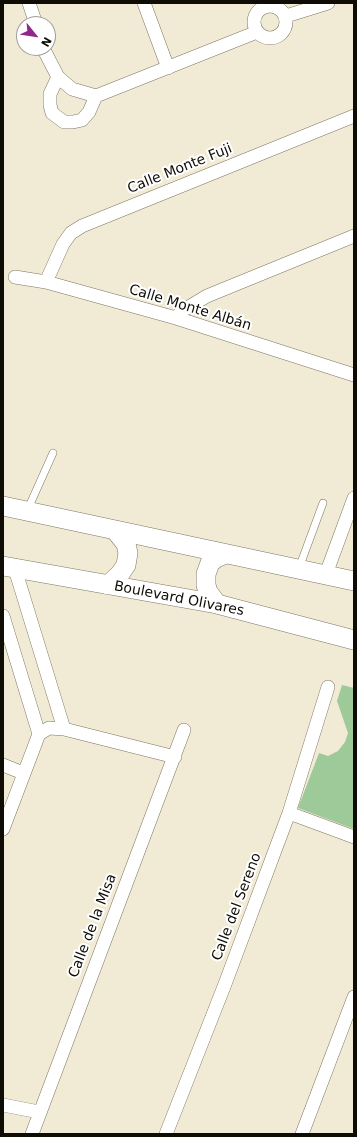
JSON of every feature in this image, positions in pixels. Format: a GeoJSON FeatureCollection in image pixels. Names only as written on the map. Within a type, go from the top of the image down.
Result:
{"type":"FeatureCollection","features":[{"type":"Feature","properties":{"kind":"street"},"geometry":{"type":"LineString","coordinates":[[29,3],[33,16]]}},
{"type":"Feature","properties":{"kind":"street"},"geometry":{"type":"LineString","coordinates":[[144,3],[168,68]]}},
{"type":"Feature","properties":{"kind":"street"},"geometry":{"type":"LineString","coordinates":[[286,16],[328,3]]}},
{"type":"Feature","properties":{"kind":"street"},"geometry":{"type":"LineString","coordinates":[[264,5],[279,8],[286,16],[284,31],[276,38],[266,38],[257,32],[254,17],[264,5]]}},
{"type":"Feature","properties":{"kind":"street"},"geometry":{"type":"LineString","coordinates":[[47,56],[58,77],[72,89],[96,96],[257,32]]}},
{"type":"Feature","properties":{"kind":"street"},"geometry":{"type":"LineString","coordinates":[[58,77],[50,94],[50,105],[52,113],[64,122],[82,120],[89,112],[96,96]]}},
{"type":"Feature","properties":{"kind":"street","name":"Calle Monte Fuji"},"geometry":{"type":"LineString","coordinates":[[46,282],[63,244],[71,233],[82,226],[354,116]]}},
{"type":"Feature","properties":{"kind":"street"},"geometry":{"type":"LineString","coordinates":[[176,318],[182,311],[207,296],[354,236]]}},
{"type":"Feature","properties":{"kind":"street","name":"Calle Monte Albán"},"geometry":{"type":"LineString","coordinates":[[15,277],[46,282],[176,318],[354,375]]}},
{"type":"Feature","properties":{"kind":"street"},"geometry":{"type":"LineString","coordinates":[[326,574],[354,498]]}},
{"type":"Feature","properties":{"kind":"street"},"geometry":{"type":"LineString","coordinates":[[3,506],[226,554],[299,568],[354,581]]}},
{"type":"Feature","properties":{"kind":"street"},"geometry":{"type":"LineString","coordinates":[[108,585],[120,574],[126,565],[128,553],[126,544],[115,530]]}},
{"type":"Feature","properties":{"kind":"street"},"geometry":{"type":"LineString","coordinates":[[217,604],[208,592],[206,585],[206,574],[210,563],[216,558],[226,554]]}},
{"type":"Feature","properties":{"kind":"street"},"geometry":{"type":"LineString","coordinates":[[9,567],[64,729]]}},
{"type":"Feature","properties":{"kind":"street","name":"Boulevard Olivares"},"geometry":{"type":"LineString","coordinates":[[9,567],[217,604],[354,640]]}},
{"type":"Feature","properties":{"kind":"street"},"geometry":{"type":"LineString","coordinates":[[3,616],[44,731],[23,773],[3,829]]}},
{"type":"Feature","properties":{"kind":"street","name":"Calle del Sereno"},"geometry":{"type":"LineString","coordinates":[[166,1134],[225,984],[289,813],[328,687]]}},
{"type":"Feature","properties":{"kind":"street"},"geometry":{"type":"LineString","coordinates":[[44,731],[64,729],[174,757]]}},
{"type":"Feature","properties":{"kind":"street","name":"Calle de la Misa"},"geometry":{"type":"LineString","coordinates":[[32,1134],[184,730]]}},
{"type":"Feature","properties":{"kind":"street"},"geometry":{"type":"LineString","coordinates":[[3,765],[23,773]]}},
{"type":"Feature","properties":{"kind":"street"},"geometry":{"type":"LineString","coordinates":[[289,813],[354,837]]}},
{"type":"Feature","properties":{"kind":"street"},"geometry":{"type":"LineString","coordinates":[[302,1134],[354,997]]}},
{"type":"Feature","properties":{"kind":"street"},"geometry":{"type":"LineString","coordinates":[[3,1105],[39,1112]]}},
{"type":"Feature","properties":{"kind":"lane"},"geometry":{"type":"LineString","coordinates":[[27,511],[53,453]]}},
{"type":"Feature","properties":{"kind":"lane"},"geometry":{"type":"LineString","coordinates":[[299,568],[323,503]]}},
{"type":"Feature","properties":{"kind":"green space"},"geometry":{"type":"Polygon","coordinates":[[[342,685],[354,688],[354,829],[298,808],[319,753],[328,756],[338,751],[345,742],[348,733],[337,701],[342,685]]]}}]}
